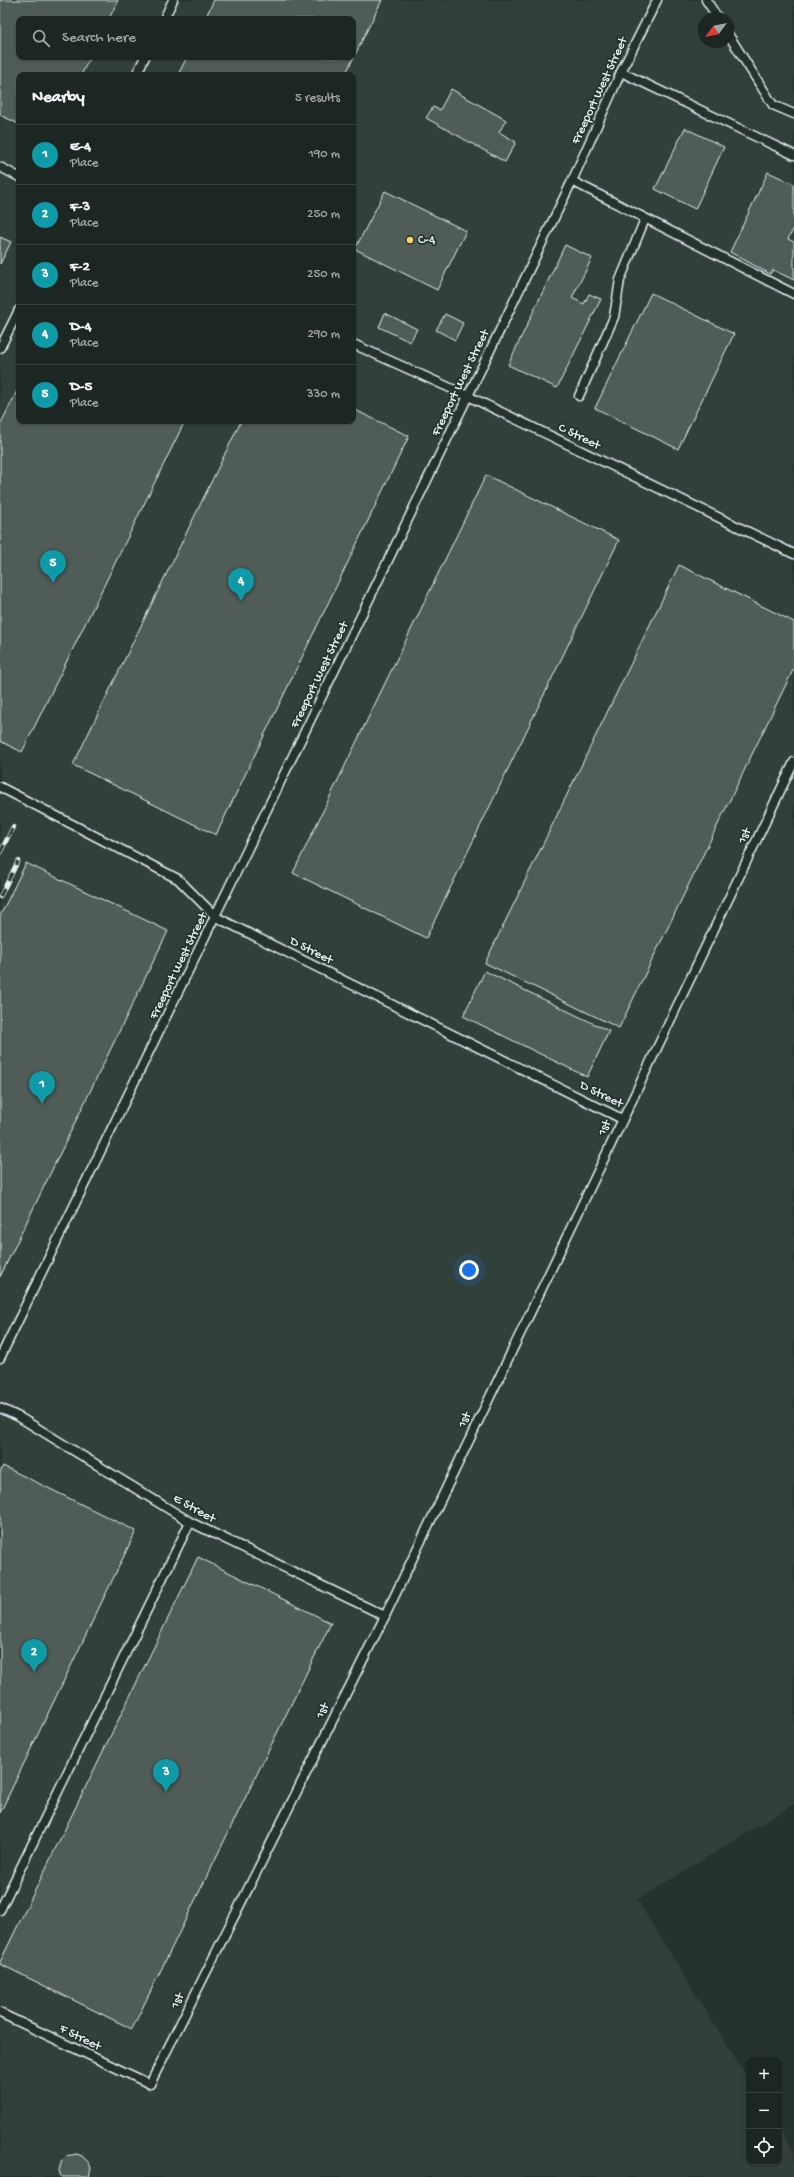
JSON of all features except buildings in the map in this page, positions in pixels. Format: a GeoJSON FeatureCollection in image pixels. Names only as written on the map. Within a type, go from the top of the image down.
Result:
{"type":"FeatureCollection","features":[{"type":"Feature","properties":{"kind":"lane"},"geometry":{"type":"LineString","coordinates":[[165,16],[173,0]]}},
{"type":"Feature","properties":{"kind":"lane","name":"Freeport West Street"},"geometry":{"type":"LineString","coordinates":[[0,1358],[216,917],[572,181],[621,72],[657,0]]}},
{"type":"Feature","properties":{"kind":"lane"},"geometry":{"type":"LineString","coordinates":[[706,0],[714,12]]}},
{"type":"Feature","properties":{"kind":"lane"},"geometry":{"type":"LineString","coordinates":[[734,43],[773,105],[794,114]]}},
{"type":"Feature","properties":{"kind":"lane"},"geometry":{"type":"LineString","coordinates":[[138,72],[144,60]]}},
{"type":"Feature","properties":{"kind":"lane"},"geometry":{"type":"LineString","coordinates":[[621,72],[794,155]]}},
{"type":"Feature","properties":{"kind":"lane"},"geometry":{"type":"LineString","coordinates":[[0,168],[16,176]]}},
{"type":"Feature","properties":{"kind":"lane"},"geometry":{"type":"LineString","coordinates":[[572,181],[794,294]]}},
{"type":"Feature","properties":{"kind":"lane"},"geometry":{"type":"LineString","coordinates":[[579,396],[614,317],[620,280],[645,219]]}},
{"type":"Feature","properties":{"kind":"lane"},"geometry":{"type":"LineString","coordinates":[[0,348],[16,316]]}},
{"type":"Feature","properties":{"kind":"lane","name":"C Street"},"geometry":{"type":"LineString","coordinates":[[356,345],[468,396],[794,554]]}},
{"type":"Feature","properties":{"kind":"lane","name":"1st"},"geometry":{"type":"LineString","coordinates":[[150,2084],[385,1616],[794,762]]}},
{"type":"Feature","properties":{"kind":"lane","name":"D Street"},"geometry":{"type":"LineString","coordinates":[[0,788],[178,879],[216,917],[622,1119]]}},
{"type":"Feature","properties":{"kind":"lane","name":"E Street"},"geometry":{"type":"LineString","coordinates":[[0,1408],[19,1417],[190,1522],[385,1616]]}},
{"type":"Feature","properties":{"kind":"lane"},"geometry":{"type":"LineString","coordinates":[[0,1910],[190,1522]]}},
{"type":"Feature","properties":{"kind":"lane","name":"F Street"},"geometry":{"type":"LineString","coordinates":[[0,2013],[150,2084]]}},
{"type":"Feature","properties":{"kind":"shaded area"},"geometry":{"type":"Polygon","coordinates":[[[0,0],[794,0],[794,1804],[637,1900],[746,2075],[746,2165],[782,2165],[782,2133],[794,2152],[794,2177],[0,2177],[0,0]]]}},
{"type":"Feature","properties":{"kind":"railway"},"geometry":{"type":"LineString","coordinates":[[0,853],[13,827]]}},
{"type":"Feature","properties":{"kind":"railway"},"geometry":{"type":"LineString","coordinates":[[0,897],[18,861]]}},
{"type":"Feature","properties":{"kind":"place","name":"C-4"},"geometry":{"type":"Point","coordinates":[410,240]}},
{"type":"Feature","properties":{"kind":"place","name":"D-5"},"geometry":{"type":"Point","coordinates":[53,583]}},
{"type":"Feature","properties":{"kind":"place","name":"D-4"},"geometry":{"type":"Point","coordinates":[241,601]}},
{"type":"Feature","properties":{"kind":"place","name":"E-4"},"geometry":{"type":"Point","coordinates":[42,1104]}},
{"type":"Feature","properties":{"kind":"place","name":"F-3"},"geometry":{"type":"Point","coordinates":[34,1672]}},
{"type":"Feature","properties":{"kind":"place","name":"F-2"},"geometry":{"type":"Point","coordinates":[166,1792]}}]}
